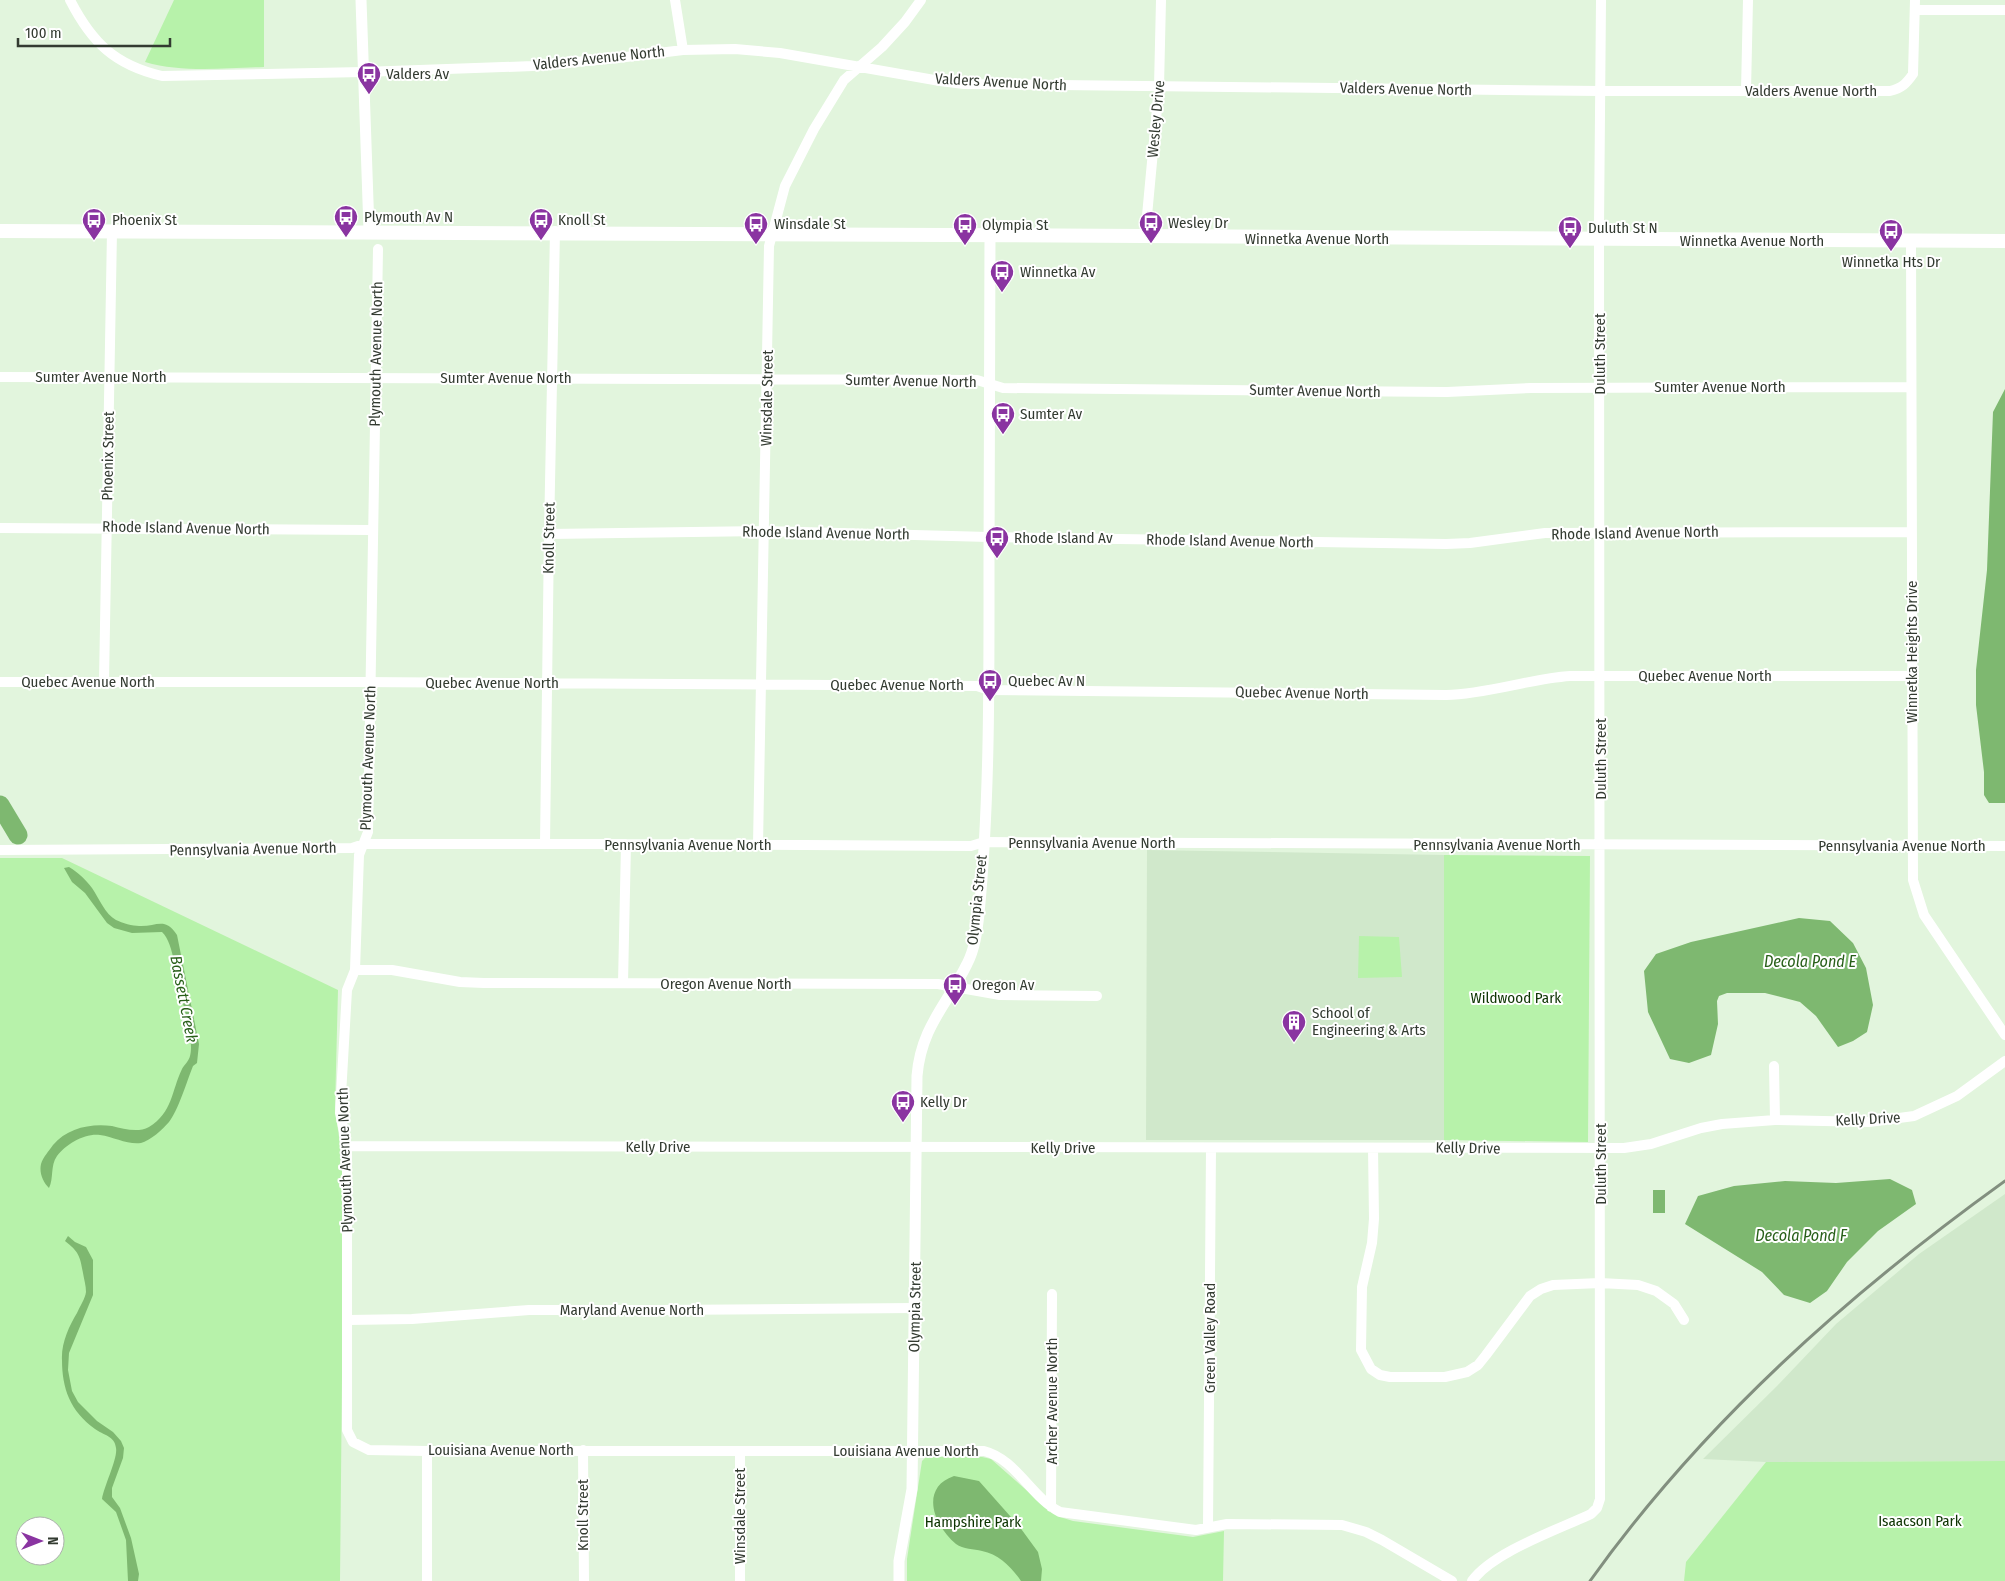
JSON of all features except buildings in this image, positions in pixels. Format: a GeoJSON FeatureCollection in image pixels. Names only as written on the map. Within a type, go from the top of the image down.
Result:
{"type":"FeatureCollection","features":[{"type":"Feature","properties":{"kind":"main road","name":"Winnetka Avenue North"},"geometry":{"type":"LineString","coordinates":[[0,231],[556,231],[1599,241],[2005,242]]}},
{"type":"Feature","properties":{"kind":"street","name":"Valders Avenue North"},"geometry":{"type":"LineString","coordinates":[[70,0],[89,33],[104,49],[122,62],[141,71],[162,76],[363,72],[542,65],[683,50],[735,49],[780,53],[861,66],[940,82],[964,84],[1600,91],[1890,91],[1906,84],[1913,74],[1915,5]]}},
{"type":"Feature","properties":{"kind":"street"},"geometry":{"type":"LineString","coordinates":[[361,0],[369,230]]}},
{"type":"Feature","properties":{"kind":"street"},"geometry":{"type":"LineString","coordinates":[[675,0],[683,50]]}},
{"type":"Feature","properties":{"kind":"street","name":"Winsdale Street"},"geometry":{"type":"LineString","coordinates":[[758,845],[769,246],[785,186],[814,128],[844,80],[861,66],[905,22],[922,0]]}},
{"type":"Feature","properties":{"kind":"street","name":"Wesley Drive"},"geometry":{"type":"LineString","coordinates":[[1145,237],[1159,87],[1161,0]]}},
{"type":"Feature","properties":{"kind":"street","name":"Duluth Street"},"geometry":{"type":"LineString","coordinates":[[1472,1581],[1487,1565],[1502,1556],[1591,1514],[1597,1508],[1600,1499],[1601,676],[1599,241],[1601,0]]}},
{"type":"Feature","properties":{"kind":"street"},"geometry":{"type":"LineString","coordinates":[[1746,91],[1748,0]]}},
{"type":"Feature","properties":{"kind":"street"},"geometry":{"type":"LineString","coordinates":[[1915,5],[2005,10]]}},
{"type":"Feature","properties":{"kind":"street","name":"Phoenix Street"},"geometry":{"type":"LineString","coordinates":[[104,682],[112,230]]}},
{"type":"Feature","properties":{"kind":"street","name":"Knoll Street"},"geometry":{"type":"LineString","coordinates":[[545,844],[549,534],[556,231]]}},
{"type":"Feature","properties":{"kind":"street","name":"Olympia Street"},"geometry":{"type":"LineString","coordinates":[[899,1581],[900,1561],[912,1489],[918,1057],[924,1039],[968,963],[974,948],[979,914],[984,842],[989,690],[990,236]]}},
{"type":"Feature","properties":{"kind":"street","name":"Winnetka Heights Drive"},"geometry":{"type":"LineString","coordinates":[[1911,241],[1913,880],[1924,915],[2005,1035]]}},
{"type":"Feature","properties":{"kind":"street","name":"Plymouth Avenue North"},"geometry":{"type":"LineString","coordinates":[[353,1442],[347,1430],[347,1146],[340,1113],[347,990],[355,970],[358,855],[368,832],[378,249]]}},
{"type":"Feature","properties":{"kind":"street","name":"Sumter Avenue North"},"geometry":{"type":"LineString","coordinates":[[0,377],[977,380],[1003,388],[1447,392],[1530,388],[1911,387]]}},
{"type":"Feature","properties":{"kind":"street","name":"Rhode Island Avenue North"},"geometry":{"type":"LineString","coordinates":[[0,528],[107,527],[372,530]]}},
{"type":"Feature","properties":{"kind":"street","name":"Rhode Island Avenue North"},"geometry":{"type":"LineString","coordinates":[[549,534],[764,531],[989,537],[1446,544],[1470,543],[1545,533],[1911,532]]}},
{"type":"Feature","properties":{"kind":"street","name":"Quebec Avenue North"},"geometry":{"type":"LineString","coordinates":[[0,682],[371,682],[977,686],[989,690],[1446,695],[1470,694],[1546,677],[1570,676],[1912,676]]}},
{"type":"Feature","properties":{"kind":"street","name":"Pennsylvania Avenue North"},"geometry":{"type":"LineString","coordinates":[[0,850],[352,848],[364,844],[971,846],[984,842],[2005,846]]}},
{"type":"Feature","properties":{"kind":"street"},"geometry":{"type":"LineString","coordinates":[[623,983],[626,844]]}},
{"type":"Feature","properties":{"kind":"street","name":"Oregon Avenue North"},"geometry":{"type":"LineString","coordinates":[[355,970],[392,970],[460,982],[484,983],[938,984],[1000,995],[1097,996]]}},
{"type":"Feature","properties":{"kind":"street","name":"Kelly Drive"},"geometry":{"type":"LineString","coordinates":[[347,1146],[1624,1148],[1651,1144],[1701,1128],[1722,1124],[1775,1120],[1869,1122],[1914,1116],[1957,1096],[2005,1061]]}},
{"type":"Feature","properties":{"kind":"street"},"geometry":{"type":"LineString","coordinates":[[1774,1066],[1775,1120]]}},
{"type":"Feature","properties":{"kind":"street","name":"Green Valley Road"},"geometry":{"type":"LineString","coordinates":[[1208,1527],[1211,1148]]}},
{"type":"Feature","properties":{"kind":"street"},"geometry":{"type":"LineString","coordinates":[[1373,1148],[1374,1218],[1372,1243],[1362,1287],[1361,1350],[1371,1369],[1380,1375],[1390,1377],[1445,1377],[1467,1372],[1478,1365],[1486,1356],[1530,1296],[1540,1289],[1553,1284],[1600,1283],[1638,1285],[1656,1291],[1674,1304],[1684,1320]]}},
{"type":"Feature","properties":{"kind":"street","name":"Archer Avenue North"},"geometry":{"type":"LineString","coordinates":[[1051,1507],[1052,1294]]}},
{"type":"Feature","properties":{"kind":"street","name":"Maryland Avenue North"},"geometry":{"type":"LineString","coordinates":[[348,1320],[412,1319],[529,1310],[915,1308]]}},
{"type":"Feature","properties":{"kind":"street","name":"Louisiana Avenue North"},"geometry":{"type":"LineString","coordinates":[[353,1442],[369,1450],[427,1451],[974,1450],[995,1454],[1051,1507],[1073,1514],[1196,1530],[1227,1524],[1342,1525],[1366,1532],[1382,1540],[1452,1581]]}},
{"type":"Feature","properties":{"kind":"street","name":"Knoll Street"},"geometry":{"type":"LineString","coordinates":[[583,1450],[584,1581]]}},
{"type":"Feature","properties":{"kind":"street"},"geometry":{"type":"LineString","coordinates":[[427,1451],[427,1581]]}},
{"type":"Feature","properties":{"kind":"street","name":"Winsdale Street"},"geometry":{"type":"LineString","coordinates":[[740,1451],[740,1581]]}},
{"type":"Feature","properties":{"kind":"shaded area"},"geometry":{"type":"Polygon","coordinates":[[[1147,850],[1444,855],[1444,1140],[1146,1140],[1147,850]]]}},
{"type":"Feature","properties":{"kind":"shaded area"},"geometry":{"type":"Polygon","coordinates":[[[2005,1194],[2005,1461],[1766,1462],[1703,1459],[1836,1324],[1919,1254],[2005,1194]]]}},
{"type":"Feature","properties":{"kind":"green space"},"geometry":{"type":"Polygon","coordinates":[[[174,0],[264,0],[264,67],[189,69],[145,62],[174,0]]]}},
{"type":"Feature","properties":{"kind":"green space","name":"Wildwood Park"},"geometry":{"type":"Polygon","coordinates":[[[1444,855],[1590,856],[1588,1142],[1444,1140],[1444,855]]]}},
{"type":"Feature","properties":{"kind":"green space"},"geometry":{"type":"Polygon","coordinates":[[[0,858],[62,858],[338,990],[335,1108],[344,1173],[340,1581],[0,1581],[0,858]]]}},
{"type":"Feature","properties":{"kind":"green space"},"geometry":{"type":"Polygon","coordinates":[[[1359,936],[1399,937],[1402,977],[1358,978],[1359,936]]]}},
{"type":"Feature","properties":{"kind":"green space","name":"Hampshire Park"},"geometry":{"type":"Polygon","coordinates":[[[926,1457],[982,1457],[991,1459],[1050,1511],[1060,1517],[1073,1521],[1193,1537],[1224,1531],[1223,1581],[907,1581],[907,1559],[922,1461],[926,1457]]]}},
{"type":"Feature","properties":{"kind":"green space","name":"Isaacson Park"},"geometry":{"type":"Polygon","coordinates":[[[2005,1461],[2005,1581],[1684,1581],[1686,1562],[1766,1462],[2005,1461]]]}},
{"type":"Feature","properties":{"kind":"water"},"geometry":{"type":"Polygon","coordinates":[[[2005,389],[2005,803],[1989,803],[1984,795],[1984,772],[1976,705],[1976,670],[1987,570],[1993,412],[2005,389]]]}},
{"type":"Feature","properties":{"kind":"water"},"geometry":{"type":"Polygon","coordinates":[[[69,867],[87,882],[105,910],[116,920],[137,926],[164,924],[173,929],[177,935],[199,1044],[197,1063],[193,1066],[176,1111],[163,1128],[141,1143],[131,1143],[100,1135],[76,1140],[65,1147],[57,1156],[49,1188],[42,1177],[41,1164],[46,1154],[59,1139],[65,1134],[88,1126],[104,1125],[136,1130],[149,1127],[163,1115],[167,1108],[178,1077],[189,1058],[191,1050],[187,1018],[170,945],[166,937],[162,932],[132,933],[114,928],[107,923],[85,893],[72,882],[64,868],[69,867]]]}},
{"type":"Feature","properties":{"kind":"water","name":"Decola Pond E"},"geometry":{"type":"Polygon","coordinates":[[[1799,918],[1830,921],[1853,943],[1866,968],[1873,1005],[1867,1032],[1853,1041],[1838,1047],[1816,1016],[1800,1002],[1765,993],[1727,993],[1719,996],[1717,1001],[1718,1024],[1711,1055],[1689,1063],[1670,1059],[1648,1012],[1644,971],[1656,954],[1691,942],[1799,918]]]}},
{"type":"Feature","properties":{"kind":"water","name":"Decola Pond F"},"geometry":{"type":"Polygon","coordinates":[[[1890,1179],[1912,1190],[1916,1204],[1878,1231],[1847,1262],[1827,1291],[1810,1303],[1784,1295],[1762,1272],[1685,1224],[1698,1196],[1734,1186],[1785,1181],[1836,1183],[1890,1179]]]}},
{"type":"Feature","properties":{"kind":"water"},"geometry":{"type":"Polygon","coordinates":[[[1653,1190],[1665,1190],[1665,1213],[1653,1213],[1653,1190]]]}},
{"type":"Feature","properties":{"kind":"water"},"geometry":{"type":"Polygon","coordinates":[[[68,1236],[86,1247],[93,1260],[93,1295],[69,1353],[68,1370],[72,1391],[78,1402],[97,1421],[113,1432],[124,1448],[123,1458],[112,1488],[112,1497],[120,1508],[131,1538],[139,1574],[138,1581],[128,1581],[126,1540],[116,1512],[102,1499],[115,1458],[115,1444],[111,1438],[95,1429],[79,1415],[69,1398],[64,1380],[62,1354],[64,1342],[68,1329],[84,1300],[86,1292],[80,1258],[76,1251],[65,1241],[68,1236]]]}},
{"type":"Feature","properties":{"kind":"water"},"geometry":{"type":"Polygon","coordinates":[[[954,1476],[979,1481],[1019,1526],[1038,1552],[1042,1569],[1041,1581],[1021,1581],[1014,1571],[999,1558],[988,1553],[959,1546],[948,1536],[936,1518],[933,1498],[936,1489],[943,1482],[954,1476]]]}},
{"type":"Feature","properties":{"kind":"waterway","name":"Bassett Creek"},"geometry":{"type":"LineString","coordinates":[[0,805],[18,835]]}},
{"type":"Feature","properties":{"kind":"railway"},"geometry":{"type":"LineString","coordinates":[[1590,1581],[1634,1523],[1680,1468],[1781,1364],[1890,1269],[2005,1181]]}},
{"type":"Feature","properties":{"kind":"place","name":"Valders Av"},"geometry":{"type":"Point","coordinates":[369,95]}},
{"type":"Feature","properties":{"kind":"place","name":"Plymouth Av N"},"geometry":{"type":"Point","coordinates":[346,238]}},
{"type":"Feature","properties":{"kind":"place","name":"Phoenix St"},"geometry":{"type":"Point","coordinates":[94,241]}},
{"type":"Feature","properties":{"kind":"place","name":"Knoll St"},"geometry":{"type":"Point","coordinates":[541,241]}},
{"type":"Feature","properties":{"kind":"place","name":"Wesley Dr"},"geometry":{"type":"Point","coordinates":[1151,244]}},
{"type":"Feature","properties":{"kind":"place","name":"Winsdale St"},"geometry":{"type":"Point","coordinates":[756,245]}},
{"type":"Feature","properties":{"kind":"place","name":"Olympia St"},"geometry":{"type":"Point","coordinates":[965,246]}},
{"type":"Feature","properties":{"kind":"place","name":"Duluth St N"},"geometry":{"type":"Point","coordinates":[1570,249]}},
{"type":"Feature","properties":{"kind":"place","name":"Winnetka Hts Dr"},"geometry":{"type":"Point","coordinates":[1891,252]}},
{"type":"Feature","properties":{"kind":"place","name":"Winnetka Av"},"geometry":{"type":"Point","coordinates":[1002,293]}},
{"type":"Feature","properties":{"kind":"place","name":"Sumter Av"},"geometry":{"type":"Point","coordinates":[1003,435]}},
{"type":"Feature","properties":{"kind":"place","name":"Rhode Island Av"},"geometry":{"type":"Point","coordinates":[997,559]}},
{"type":"Feature","properties":{"kind":"place","name":"Quebec Av N"},"geometry":{"type":"Point","coordinates":[990,702]}},
{"type":"Feature","properties":{"kind":"place","name":"Oregon Av"},"geometry":{"type":"Point","coordinates":[955,1006]}},
{"type":"Feature","properties":{"kind":"place","name":"School of Engineering & Arts"},"geometry":{"type":"Point","coordinates":[1294,1043]}},
{"type":"Feature","properties":{"kind":"place","name":"Kelly Dr"},"geometry":{"type":"Point","coordinates":[903,1123]}}]}
